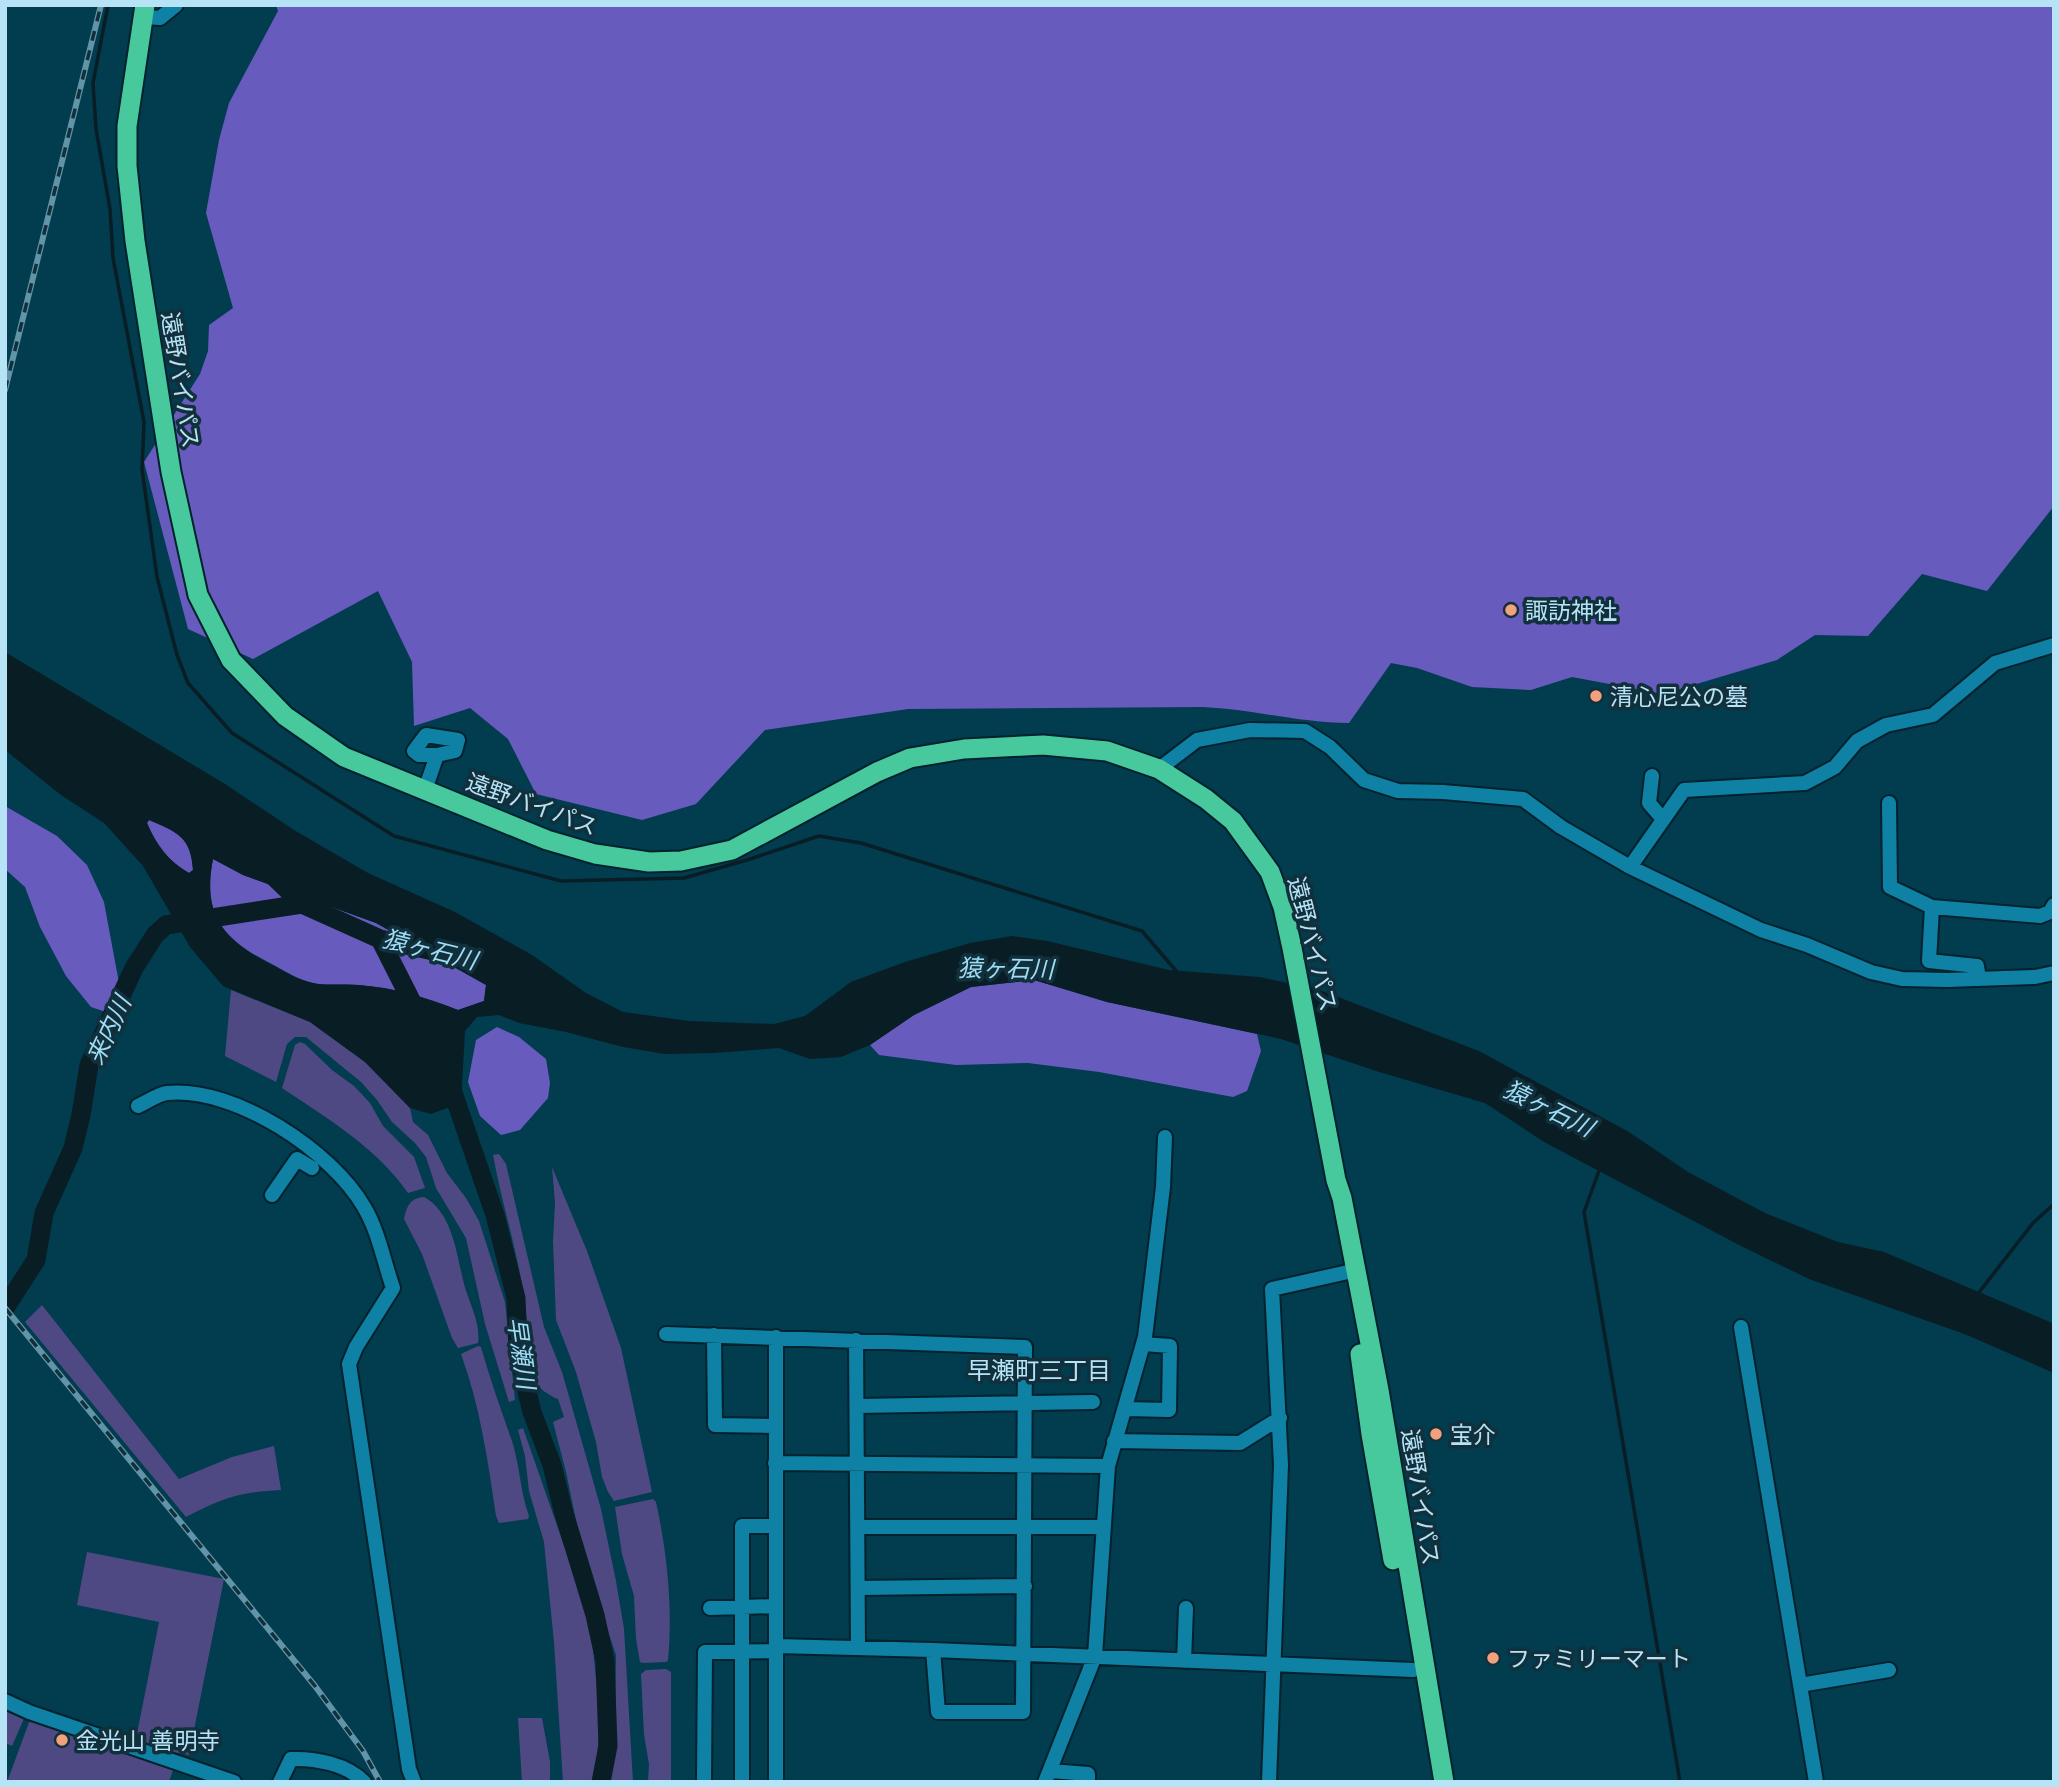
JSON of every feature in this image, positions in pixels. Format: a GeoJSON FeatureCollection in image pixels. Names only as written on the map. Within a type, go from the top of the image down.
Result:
{"type":"FeatureCollection","features":[{"type":"Feature","properties":{"kind":"highway","name":"遠野バイパス"},"geometry":{"type":"LineString","coordinates":[[144,11],[127,126],[130,206],[171,472],[198,595],[231,660],[285,716],[344,757],[547,840],[595,855],[649,862],[681,860],[732,850],[877,772],[910,758],[964,748],[1043,745],[1107,751],[1159,769],[1206,799],[1233,821],[1270,872],[1283,907],[1295,961],[1336,1180],[1371,1434],[1431,1782]]}},
{"type":"Feature","properties":{"kind":"highway","name":"遠野バイパス"},"geometry":{"type":"LineString","coordinates":[[1336,1180],[1342,1198],[1379,1390],[1444,1782]]}},
{"type":"Feature","properties":{"kind":"street"},"geometry":{"type":"LineString","coordinates":[[144,11],[160,18],[176,5]]}},
{"type":"Feature","properties":{"kind":"street"},"geometry":{"type":"LineString","coordinates":[[1629,867],[1684,790],[1805,783],[1835,767],[1857,741],[1886,725],[1933,715],[1995,663],[2054,645]]}},
{"type":"Feature","properties":{"kind":"street"},"geometry":{"type":"LineString","coordinates":[[1159,769],[1197,740],[1250,730],[1305,731],[1330,747],[1364,780],[1398,791],[1523,799],[1561,827],[1629,867],[1761,930],[1871,972],[1902,979],[2035,977],[2054,973]]}},
{"type":"Feature","properties":{"kind":"street"},"geometry":{"type":"LineString","coordinates":[[425,790],[436,755]]}},
{"type":"Feature","properties":{"kind":"street"},"geometry":{"type":"LineString","coordinates":[[1652,776],[1649,803],[1662,818]]}},
{"type":"Feature","properties":{"kind":"street"},"geometry":{"type":"LineString","coordinates":[[1889,803],[1890,887],[1932,907],[2040,916],[2050,912],[2054,905]]}},
{"type":"Feature","properties":{"kind":"street"},"geometry":{"type":"LineString","coordinates":[[1932,907],[1929,961],[1977,966],[1979,979]]}},
{"type":"Feature","properties":{"kind":"street"},"geometry":{"type":"LineString","coordinates":[[138,1107],[164,1093],[182,1093],[247,1108],[329,1163],[348,1183],[366,1209],[393,1288],[356,1347],[349,1364],[409,1769],[414,1782]]}},
{"type":"Feature","properties":{"kind":"street"},"geometry":{"type":"LineString","coordinates":[[1088,1782],[1088,1774],[1048,1776],[1095,1656],[1108,1466],[1143,1344],[1163,1187],[1164,1137]]}},
{"type":"Feature","properties":{"kind":"street"},"geometry":{"type":"LineString","coordinates":[[272,1195],[297,1159],[312,1168]]}},
{"type":"Feature","properties":{"kind":"street"},"geometry":{"type":"LineString","coordinates":[[1269,1782],[1281,1465],[1272,1289],[1348,1272]]}},
{"type":"Feature","properties":{"kind":"street"},"geometry":{"type":"LineString","coordinates":[[1741,1327],[1816,1782]]}},
{"type":"Feature","properties":{"kind":"street"},"geometry":{"type":"LineString","coordinates":[[666,1334],[1025,1346],[1023,1712],[938,1712],[933,1650]]}},
{"type":"Feature","properties":{"kind":"street"},"geometry":{"type":"LineString","coordinates":[[714,1335],[715,1425],[775,1426]]}},
{"type":"Feature","properties":{"kind":"street"},"geometry":{"type":"LineString","coordinates":[[776,1337],[776,1782]]}},
{"type":"Feature","properties":{"kind":"street"},"geometry":{"type":"LineString","coordinates":[[856,1340],[858,1647]]}},
{"type":"Feature","properties":{"kind":"street"},"geometry":{"type":"LineString","coordinates":[[1125,1409],[1169,1410],[1170,1346],[1143,1344]]}},
{"type":"Feature","properties":{"kind":"street"},"geometry":{"type":"LineString","coordinates":[[857,1406],[1093,1402]]}},
{"type":"Feature","properties":{"kind":"street"},"geometry":{"type":"LineString","coordinates":[[1114,1441],[1240,1443],[1280,1418]]}},
{"type":"Feature","properties":{"kind":"street"},"geometry":{"type":"LineString","coordinates":[[775,1463],[1108,1466]]}},
{"type":"Feature","properties":{"kind":"street"},"geometry":{"type":"LineString","coordinates":[[742,1782],[741,1526],[775,1526]]}},
{"type":"Feature","properties":{"kind":"street"},"geometry":{"type":"LineString","coordinates":[[858,1527],[1104,1527]]}},
{"type":"Feature","properties":{"kind":"street"},"geometry":{"type":"LineString","coordinates":[[858,1588],[1025,1586]]}},
{"type":"Feature","properties":{"kind":"street"},"geometry":{"type":"LineString","coordinates":[[710,1608],[776,1606]]}},
{"type":"Feature","properties":{"kind":"street"},"geometry":{"type":"LineString","coordinates":[[1184,1661],[1186,1608]]}},
{"type":"Feature","properties":{"kind":"street"},"geometry":{"type":"LineString","coordinates":[[704,1782],[705,1652],[858,1647],[1413,1671]]}},
{"type":"Feature","properties":{"kind":"street"},"geometry":{"type":"LineString","coordinates":[[1800,1685],[1889,1670]]}},
{"type":"Feature","properties":{"kind":"street"},"geometry":{"type":"LineString","coordinates":[[5,1701],[29,1712],[234,1782]]}},
{"type":"Feature","properties":{"kind":"street"},"geometry":{"type":"LineString","coordinates":[[280,1782],[291,1759],[310,1758],[355,1772],[364,1782]]}},
{"type":"Feature","properties":{"kind":"shaded area"},"geometry":{"type":"Polygon","coordinates":[[[276,5],[2054,5],[2054,506],[1987,591],[1922,574],[1868,636],[1815,635],[1777,660],[1663,694],[1572,677],[1531,690],[1472,687],[1417,668],[1391,663],[1349,723],[1203,707],[908,709],[765,730],[696,804],[642,820],[536,794],[508,739],[470,708],[414,726],[412,662],[378,591],[253,659],[188,629],[144,462],[200,374],[208,351],[209,325],[233,308],[206,213],[219,140],[229,103],[278,11],[276,5]]]}},
{"type":"Feature","properties":{"kind":"shaded area"},"geometry":{"type":"Polygon","coordinates":[[[5,806],[57,836],[87,865],[104,902],[119,983],[106,1012],[91,1007],[66,976],[40,927],[25,887],[5,869],[5,806]]]}},
{"type":"Feature","properties":{"kind":"shaded area"},"geometry":{"type":"Polygon","coordinates":[[[149,820],[175,832],[186,842],[193,870],[189,873],[164,852],[147,823],[149,820]]]}},
{"type":"Feature","properties":{"kind":"shaded area"},"geometry":{"type":"Polygon","coordinates":[[[213,859],[243,875],[376,923],[486,985],[484,1001],[458,1010],[397,991],[372,986],[318,984],[289,973],[255,955],[229,935],[220,924],[211,896],[213,859]]]}},
{"type":"Feature","properties":{"kind":"shaded area"},"geometry":{"type":"Polygon","coordinates":[[[1034,980],[1107,1002],[1257,1034],[1261,1051],[1247,1091],[1233,1097],[1099,1072],[1028,1063],[956,1065],[879,1055],[870,1045],[914,1015],[971,987],[1034,980]]]}},
{"type":"Feature","properties":{"kind":"shaded area"},"geometry":{"type":"Polygon","coordinates":[[[231,990],[310,1022],[365,1062],[410,1108],[413,1122],[428,1135],[447,1173],[479,1221],[505,1302],[515,1400],[509,1402],[485,1324],[466,1238],[436,1188],[426,1157],[392,1122],[361,1082],[306,1037],[295,1037],[287,1044],[276,1082],[225,1056],[231,990]]]}},
{"type":"Feature","properties":{"kind":"shaded area"},"geometry":{"type":"Polygon","coordinates":[[[497,1027],[519,1037],[546,1059],[550,1083],[548,1098],[520,1130],[501,1135],[480,1116],[468,1082],[476,1040],[497,1027]]]}},
{"type":"Feature","properties":{"kind":"shaded area"},"geometry":{"type":"Polygon","coordinates":[[[300,1042],[354,1086],[370,1103],[383,1126],[414,1157],[425,1188],[408,1193],[382,1162],[366,1148],[282,1088],[295,1045],[300,1042]]]}},
{"type":"Feature","properties":{"kind":"shaded area"},"geometry":{"type":"Polygon","coordinates":[[[499,1154],[506,1164],[544,1327],[562,1372],[601,1509],[624,1629],[633,1782],[609,1782],[615,1748],[616,1655],[584,1559],[553,1422],[564,1417],[558,1399],[535,1383],[528,1366],[525,1300],[493,1155],[499,1154]]]}},
{"type":"Feature","properties":{"kind":"shaded area"},"geometry":{"type":"Polygon","coordinates":[[[552,1167],[587,1251],[621,1348],[652,1492],[614,1501],[602,1477],[596,1442],[576,1372],[556,1320],[552,1167]]]}},
{"type":"Feature","properties":{"kind":"shaded area"},"geometry":{"type":"Polygon","coordinates":[[[424,1197],[434,1204],[448,1224],[476,1321],[478,1343],[458,1348],[452,1338],[422,1254],[404,1219],[410,1204],[415,1199],[424,1197]]]}},
{"type":"Feature","properties":{"kind":"shaded area"},"geometry":{"type":"Polygon","coordinates":[[[42,1305],[179,1479],[232,1457],[274,1446],[281,1490],[232,1497],[186,1517],[25,1322],[42,1305]]]}},
{"type":"Feature","properties":{"kind":"shaded area"},"geometry":{"type":"Polygon","coordinates":[[[481,1347],[512,1441],[528,1519],[499,1523],[496,1516],[478,1414],[461,1354],[481,1347]]]}},
{"type":"Feature","properties":{"kind":"shaded area"},"geometry":{"type":"Polygon","coordinates":[[[523,1428],[584,1603],[593,1648],[600,1722],[592,1782],[563,1782],[544,1542],[529,1491],[525,1456],[518,1430],[523,1428]]]}},
{"type":"Feature","properties":{"kind":"shaded area"},"geometry":{"type":"Polygon","coordinates":[[[653,1499],[656,1502],[666,1560],[669,1600],[668,1660],[643,1663],[640,1662],[636,1639],[634,1596],[622,1554],[615,1507],[653,1499]]]}},
{"type":"Feature","properties":{"kind":"shaded area"},"geometry":{"type":"Polygon","coordinates":[[[87,1552],[224,1579],[189,1755],[135,1744],[159,1622],[77,1605],[87,1552]]]}},
{"type":"Feature","properties":{"kind":"shaded area"},"geometry":{"type":"Polygon","coordinates":[[[666,1669],[671,1672],[671,1782],[648,1782],[649,1764],[644,1735],[641,1674],[646,1670],[666,1669]]]}},
{"type":"Feature","properties":{"kind":"shaded area"},"geometry":{"type":"Polygon","coordinates":[[[5,1705],[26,1714],[12,1746],[5,1743],[5,1705]]]}},
{"type":"Feature","properties":{"kind":"shaded area","name":"金光山 善明寺"},"geometry":{"type":"Polygon","coordinates":[[[31,1717],[173,1770],[169,1782],[7,1782],[31,1717]]]}},
{"type":"Feature","properties":{"kind":"shaded area"},"geometry":{"type":"Polygon","coordinates":[[[518,1718],[542,1718],[550,1762],[550,1782],[522,1782],[518,1718]]]}},
{"type":"Feature","properties":{"kind":"water"},"geometry":{"type":"Polygon","coordinates":[[[5,652],[225,784],[294,830],[368,873],[455,912],[532,955],[586,993],[623,1012],[689,1021],[774,1024],[805,1016],[851,982],[905,962],[970,943],[1012,936],[1047,941],[1169,970],[1259,977],[1317,989],[1479,1051],[1629,1132],[1688,1172],[1765,1213],[1838,1242],[1884,1252],[2054,1324],[2054,1373],[1967,1335],[1809,1279],[1544,1142],[1485,1103],[1379,1072],[1281,1039],[1107,1002],[1034,980],[971,987],[914,1015],[870,1045],[841,1057],[810,1059],[779,1048],[665,1054],[519,1023],[499,1015],[477,1017],[465,1031],[461,1103],[431,1114],[410,1108],[365,1062],[310,1022],[223,986],[190,947],[143,866],[104,823],[61,795],[5,750],[5,652]],[[149,820],[147,823],[164,852],[189,873],[193,870],[189,850],[181,837],[149,820]],[[213,859],[211,896],[220,924],[241,946],[289,974],[312,983],[372,986],[398,991],[458,1010],[484,1001],[486,985],[376,923],[243,875],[213,859]]]}},
{"type":"Feature","properties":{"kind":"waterway"},"geometry":{"type":"LineString","coordinates":[[108,5],[93,83],[96,129],[110,209],[113,258],[144,422],[142,469],[157,577],[177,655],[188,683],[232,733],[394,836],[561,881],[684,878],[819,836],[861,843],[1142,931],[1177,972]]}},
{"type":"Feature","properties":{"kind":"waterway","name":"猿ヶ石川"},"geometry":{"type":"LineString","coordinates":[[268,871],[302,904],[380,939],[446,954]]}},
{"type":"Feature","properties":{"kind":"waterway","name":"来内川"},"geometry":{"type":"LineString","coordinates":[[5,1308],[36,1260],[44,1213],[73,1148],[89,1065],[134,968],[155,935],[166,925],[302,904]]}},
{"type":"Feature","properties":{"kind":"waterway","name":"早瀬川"},"geometry":{"type":"LineString","coordinates":[[380,939],[419,1016]]}},
{"type":"Feature","properties":{"kind":"waterway","name":"早瀬川"},"geometry":{"type":"LineString","coordinates":[[449,1081],[495,1215],[516,1298],[518,1354],[532,1412],[552,1465],[595,1615],[605,1661],[608,1746],[601,1782]]}},
{"type":"Feature","properties":{"kind":"waterway"},"geometry":{"type":"LineString","coordinates":[[1600,1168],[1584,1212],[1680,1782]]}},
{"type":"Feature","properties":{"kind":"waterway"},"geometry":{"type":"LineString","coordinates":[[1980,1291],[2033,1223],[2054,1204]]}},
{"type":"Feature","properties":{"kind":"railway"},"geometry":{"type":"LineString","coordinates":[[5,390],[101,5]]}},
{"type":"Feature","properties":{"kind":"railway"},"geometry":{"type":"LineString","coordinates":[[5,1308],[315,1686],[363,1751],[380,1782]]}},
{"type":"Feature","properties":{"kind":"place","name":"諏訪神社"},"geometry":{"type":"Point","coordinates":[1511,610]}},
{"type":"Feature","properties":{"kind":"place","name":"清心尼公の墓"},"geometry":{"type":"Point","coordinates":[1596,696]}},
{"type":"Feature","properties":{"kind":"place","name":"宝介"},"geometry":{"type":"Point","coordinates":[1436,1434]}},
{"type":"Feature","properties":{"kind":"place","name":"ファミリーマート"},"geometry":{"type":"Point","coordinates":[1493,1658]}},
{"type":"Feature","properties":{"kind":"place","name":"金光山 善明寺"},"geometry":{"type":"Point","coordinates":[62,1740]}},
{"type":"Feature","properties":{"kind":"district","name":"早瀬町三丁目"},"geometry":{"type":"Point","coordinates":[1039,1370]}}]}
